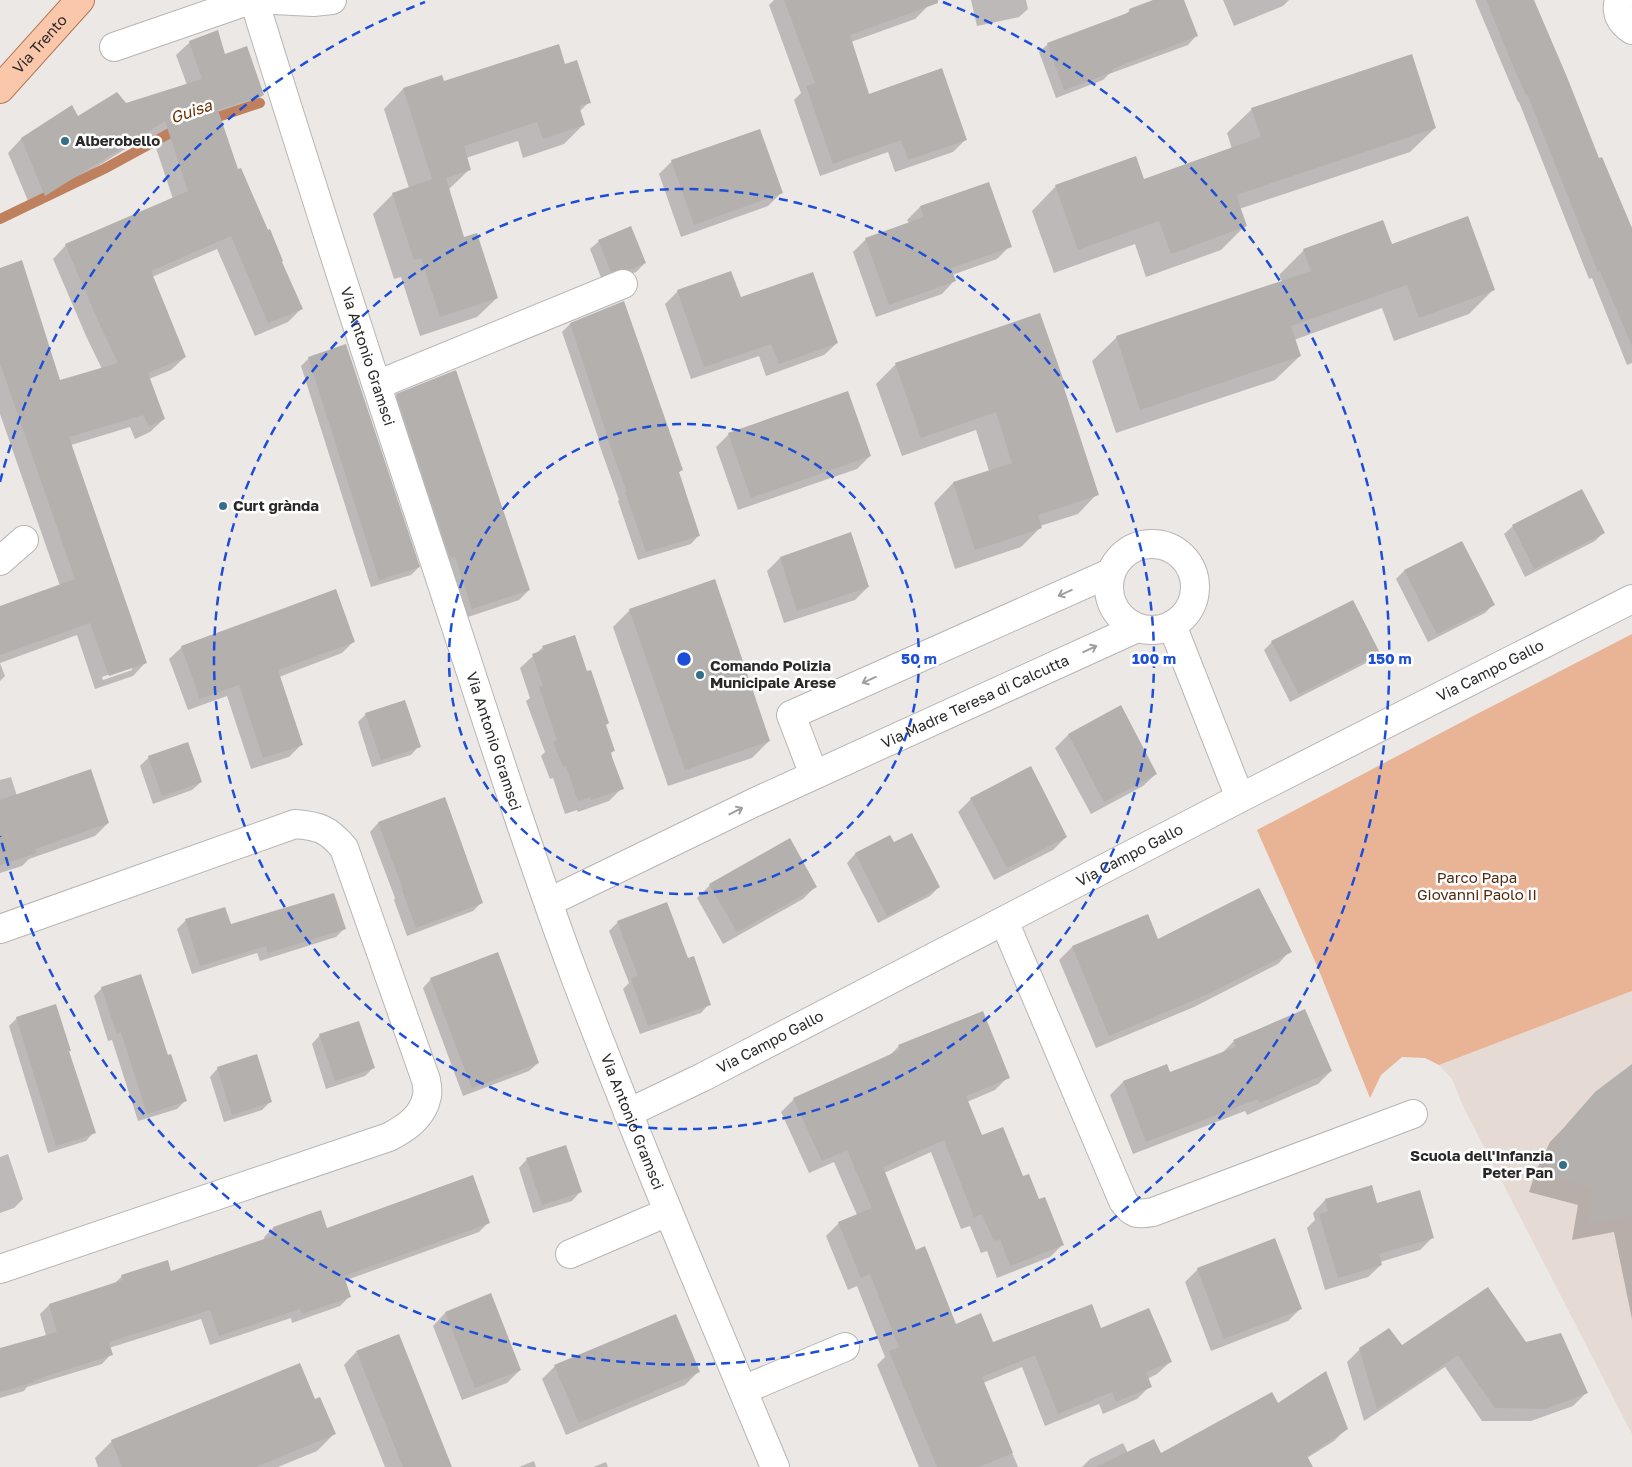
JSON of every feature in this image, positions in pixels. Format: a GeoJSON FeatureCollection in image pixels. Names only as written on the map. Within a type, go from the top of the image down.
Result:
{"type":"FeatureCollection","features":[{"type":"Feature","properties":{"kind":"main road","name":"Via Trento"},"geometry":{"type":"LineString","coordinates":[[0,89],[80,0]]}},
{"type":"Feature","properties":{"kind":"street"},"geometry":{"type":"LineString","coordinates":[[114,47],[250,0]]}},
{"type":"Feature","properties":{"kind":"street","name":"Via Antonio Gramsci"},"geometry":{"type":"LineString","coordinates":[[254,0],[309,180],[490,729],[573,971],[668,1212],[775,1467]]}},
{"type":"Feature","properties":{"kind":"street"},"geometry":{"type":"LineString","coordinates":[[274,0],[313,2],[332,0]]}},
{"type":"Feature","properties":{"kind":"street"},"geometry":{"type":"LineString","coordinates":[[1619,0],[1618,11],[1620,18],[1624,25],[1632,30]]}},
{"type":"Feature","properties":{"kind":"street"},"geometry":{"type":"LineString","coordinates":[[377,385],[623,284]]}},
{"type":"Feature","properties":{"kind":"street"},"geometry":{"type":"LineString","coordinates":[[0,561],[24,540]]}},
{"type":"Feature","properties":{"kind":"street"},"geometry":{"type":"LineString","coordinates":[[1152,543],[1165,545],[1181,554],[1188,564],[1194,574],[1194,594],[1187,612],[1172,625],[1155,630],[1137,628],[1116,612],[1110,600],[1108,587],[1110,574],[1116,561],[1126,551],[1138,545],[1152,543]]}},
{"type":"Feature","properties":{"kind":"street"},"geometry":{"type":"LineString","coordinates":[[814,775],[792,715],[1110,574]]}},
{"type":"Feature","properties":{"kind":"street","name":"Via Campo Gallo"},"geometry":{"type":"LineString","coordinates":[[628,1113],[712,1072],[1240,798],[1632,599]]}},
{"type":"Feature","properties":{"kind":"street"},"geometry":{"type":"LineString","coordinates":[[1172,625],[1240,798]]}},
{"type":"Feature","properties":{"kind":"street","name":"Via Madre Teresa di Calcutta"},"geometry":{"type":"LineString","coordinates":[[549,902],[753,803],[1137,628]]}},
{"type":"Feature","properties":{"kind":"street"},"geometry":{"type":"LineString","coordinates":[[0,929],[295,824],[310,825],[322,829],[333,836],[344,848],[426,1080],[427,1097],[418,1116],[410,1126],[389,1137],[0,1269]]}},
{"type":"Feature","properties":{"kind":"street"},"geometry":{"type":"LineString","coordinates":[[1004,921],[1123,1200],[1128,1209],[1134,1212],[1143,1214],[1153,1212],[1414,1114]]}},
{"type":"Feature","properties":{"kind":"street"},"geometry":{"type":"LineString","coordinates":[[570,1254],[668,1212]]}},
{"type":"Feature","properties":{"kind":"street"},"geometry":{"type":"LineString","coordinates":[[743,1390],[845,1348]]}},
{"type":"Feature","properties":{"kind":"shaded area","name":"Scuola dell'Infanzia Peter Pan"},"geometry":{"type":"Polygon","coordinates":[[[1632,991],[1632,1434],[1463,1106],[1452,1079],[1439,1065],[1632,991]]]}},
{"type":"Feature","properties":{"kind":"green space","name":"Parco Papa Giovanni Paolo II"},"geometry":{"type":"Polygon","coordinates":[[[1632,634],[1632,991],[1439,1065],[1425,1058],[1402,1057],[1381,1075],[1370,1098],[1318,968],[1257,830],[1632,634]]]}},
{"type":"Feature","properties":{"kind":"building"},"geometry":{"type":"Polygon","coordinates":[[[784,0],[938,0],[938,3],[850,35],[869,94],[942,68],[967,140],[908,160],[901,140],[833,164],[806,86],[815,83],[784,0]]]}},
{"type":"Feature","properties":{"kind":"building"},"geometry":{"type":"Polygon","coordinates":[[[1153,0],[1184,0],[1198,36],[1112,69],[1113,72],[1064,90],[1047,43],[1130,12],[1129,9],[1153,0]]]}},
{"type":"Feature","properties":{"kind":"building"},"geometry":{"type":"Polygon","coordinates":[[[1486,0],[1534,0],[1599,158],[1602,157],[1632,228],[1632,346],[1600,271],[1598,272],[1527,94],[1514,68],[1486,0]]]}},
{"type":"Feature","properties":{"kind":"building"},"geometry":{"type":"Polygon","coordinates":[[[218,30],[225,54],[247,46],[264,95],[218,110],[238,169],[241,168],[268,230],[270,229],[303,309],[268,323],[231,236],[151,271],[186,357],[148,373],[165,419],[149,426],[143,415],[69,437],[147,663],[109,676],[90,623],[0,655],[0,606],[75,579],[0,363],[0,268],[22,260],[60,380],[118,363],[65,244],[188,191],[165,121],[45,196],[21,138],[72,105],[78,116],[117,92],[126,103],[202,79],[189,41],[218,30]]]}},
{"type":"Feature","properties":{"kind":"building"},"geometry":{"type":"Polygon","coordinates":[[[559,44],[565,64],[577,60],[591,103],[579,106],[585,125],[543,139],[537,122],[464,146],[471,170],[446,178],[464,237],[477,233],[498,298],[440,317],[421,258],[414,260],[392,193],[432,179],[403,88],[442,75],[444,81],[559,44]]]}},
{"type":"Feature","properties":{"kind":"building"},"geometry":{"type":"Polygon","coordinates":[[[1412,54],[1436,128],[1236,195],[1247,226],[1171,254],[1159,221],[1078,250],[1055,185],[1136,156],[1144,179],[1261,137],[1251,108],[1412,54]]]}},
{"type":"Feature","properties":{"kind":"building"},"geometry":{"type":"Polygon","coordinates":[[[760,129],[783,193],[694,225],[671,160],[760,129]]]}},
{"type":"Feature","properties":{"kind":"building"},"geometry":{"type":"Polygon","coordinates":[[[989,182],[1012,247],[951,268],[956,281],[889,305],[865,238],[924,217],[920,206],[989,182]]]}},
{"type":"Feature","properties":{"kind":"building"},"geometry":{"type":"Polygon","coordinates":[[[1468,216],[1495,290],[1419,318],[1407,285],[1291,326],[1301,356],[1140,410],[1116,336],[1311,271],[1303,249],[1383,220],[1392,244],[1468,216]]]}},
{"type":"Feature","properties":{"kind":"building"},"geometry":{"type":"Polygon","coordinates":[[[631,226],[646,263],[629,270],[611,272],[598,240],[631,226]]]}},
{"type":"Feature","properties":{"kind":"building"},"geometry":{"type":"Polygon","coordinates":[[[731,271],[741,297],[813,272],[838,343],[779,364],[771,344],[704,367],[677,290],[731,271]]]}},
{"type":"Feature","properties":{"kind":"building"},"geometry":{"type":"Polygon","coordinates":[[[624,301],[683,470],[679,472],[700,536],[646,552],[570,323],[624,301]]]}},
{"type":"Feature","properties":{"kind":"building"},"geometry":{"type":"Polygon","coordinates":[[[1040,313],[1066,387],[1064,388],[1099,495],[1038,515],[1042,528],[975,550],[953,482],[1012,463],[996,412],[921,438],[895,363],[1040,313]]]}},
{"type":"Feature","properties":{"kind":"building"},"geometry":{"type":"Polygon","coordinates":[[[346,344],[420,567],[379,580],[308,357],[346,344]]]}},
{"type":"Feature","properties":{"kind":"building"},"geometry":{"type":"Polygon","coordinates":[[[456,370],[530,590],[472,609],[455,557],[450,558],[396,394],[456,370]]]}},
{"type":"Feature","properties":{"kind":"building"},"geometry":{"type":"Polygon","coordinates":[[[848,391],[871,456],[751,498],[728,433],[848,391]]]}},
{"type":"Feature","properties":{"kind":"building"},"geometry":{"type":"Polygon","coordinates":[[[1582,489],[1605,533],[1534,569],[1512,525],[1582,489]]]}},
{"type":"Feature","properties":{"kind":"building"},"geometry":{"type":"Polygon","coordinates":[[[851,532],[869,587],[797,611],[780,557],[851,532]]]}},
{"type":"Feature","properties":{"kind":"building"},"geometry":{"type":"Polygon","coordinates":[[[1462,541],[1495,605],[1437,634],[1404,570],[1462,541]]]}},
{"type":"Feature","properties":{"kind":"building"},"geometry":{"type":"Polygon","coordinates":[[[715,579],[770,741],[685,770],[629,609],[715,579]]]}},
{"type":"Feature","properties":{"kind":"building"},"geometry":{"type":"Polygon","coordinates":[[[336,589],[355,642],[278,670],[303,745],[263,758],[239,685],[200,699],[181,646],[336,589]]]}},
{"type":"Feature","properties":{"kind":"building"},"geometry":{"type":"Polygon","coordinates":[[[1353,600],[1380,653],[1299,694],[1271,641],[1353,600]]]}},
{"type":"Feature","properties":{"kind":"building"},"geometry":{"type":"Polygon","coordinates":[[[575,635],[587,671],[591,670],[609,723],[606,725],[615,751],[611,752],[612,757],[624,789],[591,800],[590,797],[578,801],[566,766],[563,767],[553,742],[557,740],[539,687],[543,686],[532,654],[544,650],[542,646],[575,635]]]}},
{"type":"Feature","properties":{"kind":"building"},"geometry":{"type":"Polygon","coordinates":[[[405,700],[421,747],[381,760],[365,713],[405,700]]]}},
{"type":"Feature","properties":{"kind":"building"},"geometry":{"type":"Polygon","coordinates":[[[1121,705],[1157,774],[1104,802],[1068,734],[1121,705]]]}},
{"type":"Feature","properties":{"kind":"building"},"geometry":{"type":"Polygon","coordinates":[[[188,742],[202,782],[162,796],[148,756],[188,742]]]}},
{"type":"Feature","properties":{"kind":"building"},"geometry":{"type":"Polygon","coordinates":[[[1031,766],[1067,837],[1007,868],[970,798],[1031,766]]]}},
{"type":"Feature","properties":{"kind":"building"},"geometry":{"type":"Polygon","coordinates":[[[91,769],[109,823],[35,849],[37,853],[0,865],[0,800],[91,769]]]}},
{"type":"Feature","properties":{"kind":"building"},"geometry":{"type":"Polygon","coordinates":[[[445,797],[483,903],[416,928],[378,822],[445,797]]]}},
{"type":"Feature","properties":{"kind":"building"},"geometry":{"type":"Polygon","coordinates":[[[912,833],[940,887],[887,916],[855,853],[890,835],[894,842],[912,833]]]}},
{"type":"Feature","properties":{"kind":"building"},"geometry":{"type":"Polygon","coordinates":[[[790,838],[817,887],[737,932],[709,884],[790,838]]]}},
{"type":"Feature","properties":{"kind":"building"},"geometry":{"type":"Polygon","coordinates":[[[1259,888],[1292,952],[1208,994],[1109,1036],[1072,946],[1148,914],[1158,939],[1259,888]]]}},
{"type":"Feature","properties":{"kind":"building"},"geometry":{"type":"Polygon","coordinates":[[[334,893],[346,929],[268,953],[266,946],[200,966],[185,919],[225,907],[231,924],[334,893]]]}},
{"type":"Feature","properties":{"kind":"building"},"geometry":{"type":"Polygon","coordinates":[[[667,902],[688,958],[694,956],[711,1005],[648,1026],[631,979],[638,976],[617,921],[667,902]]]}},
{"type":"Feature","properties":{"kind":"building"},"geometry":{"type":"Polygon","coordinates":[[[498,952],[539,1063],[472,1088],[430,978],[498,952]]]}},
{"type":"Feature","properties":{"kind":"building"},"geometry":{"type":"Polygon","coordinates":[[[141,974],[168,1055],[171,1054],[187,1101],[147,1114],[121,1032],[117,1034],[101,987],[141,974]]]}},
{"type":"Feature","properties":{"kind":"building"},"geometry":{"type":"Polygon","coordinates":[[[56,1004],[71,1051],[69,1051],[96,1133],[56,1146],[16,1017],[56,1004]]]}},
{"type":"Feature","properties":{"kind":"building"},"geometry":{"type":"Polygon","coordinates":[[[1305,1009],[1332,1071],[1260,1103],[1258,1099],[1146,1142],[1123,1081],[1167,1064],[1170,1072],[1236,1047],[1233,1040],[1305,1009]]]}},
{"type":"Feature","properties":{"kind":"building"},"geometry":{"type":"Polygon","coordinates":[[[983,1011],[1010,1078],[966,1096],[982,1135],[1003,1127],[1023,1176],[1029,1174],[1039,1199],[1045,1197],[1064,1245],[1010,1266],[1000,1239],[994,1241],[982,1214],[974,1217],[944,1140],[883,1167],[916,1250],[925,1246],[956,1324],[981,1313],[993,1342],[1092,1304],[1101,1328],[1149,1308],[1172,1362],[1146,1372],[1152,1387],[1116,1402],[1112,1392],[1058,1414],[1035,1355],[982,1377],[1013,1453],[979,1467],[937,1467],[889,1351],[899,1347],[870,1274],[861,1278],[838,1222],[872,1208],[847,1150],[822,1161],[793,1098],[900,1050],[898,1045],[983,1011]]]}},
{"type":"Feature","properties":{"kind":"building"},"geometry":{"type":"Polygon","coordinates":[[[359,1021],[375,1068],[335,1081],[319,1034],[359,1021]]]}},
{"type":"Feature","properties":{"kind":"building"},"geometry":{"type":"Polygon","coordinates":[[[257,1054],[272,1102],[232,1115],[217,1067],[257,1054]]]}},
{"type":"Feature","properties":{"kind":"building"},"geometry":{"type":"Polygon","coordinates":[[[1632,1064],[1632,1216],[1588,1224],[1594,1188],[1545,1175],[1553,1152],[1567,1124],[1595,1092],[1632,1064]]]}},
{"type":"Feature","properties":{"kind":"building"},"geometry":{"type":"Polygon","coordinates":[[[566,1145],[582,1192],[542,1205],[526,1158],[566,1145]]]}},
{"type":"Feature","properties":{"kind":"building"},"geometry":{"type":"Polygon","coordinates":[[[473,1175],[490,1223],[344,1276],[351,1297],[302,1314],[300,1309],[219,1336],[210,1310],[109,1342],[113,1355],[0,1392],[0,1348],[57,1332],[49,1304],[123,1280],[121,1275],[168,1260],[171,1271],[276,1235],[273,1227],[321,1210],[327,1228],[473,1175]]]}},
{"type":"Feature","properties":{"kind":"building"},"geometry":{"type":"Polygon","coordinates":[[[1372,1185],[1377,1203],[1420,1190],[1434,1238],[1379,1254],[1382,1265],[1338,1278],[1319,1214],[1328,1211],[1325,1199],[1372,1185]]]}},
{"type":"Feature","properties":{"kind":"building"},"geometry":{"type":"Polygon","coordinates":[[[1275,1238],[1302,1309],[1224,1339],[1197,1268],[1275,1238]]]}},
{"type":"Feature","properties":{"kind":"building"},"geometry":{"type":"Polygon","coordinates":[[[1488,1287],[1526,1342],[1561,1333],[1588,1393],[1545,1409],[1495,1408],[1458,1355],[1377,1409],[1359,1348],[1389,1328],[1402,1345],[1488,1287]]]}},
{"type":"Feature","properties":{"kind":"building"},"geometry":{"type":"Polygon","coordinates":[[[491,1293],[521,1370],[475,1388],[445,1312],[491,1293]]]}},
{"type":"Feature","properties":{"kind":"building"},"geometry":{"type":"Polygon","coordinates":[[[676,1314],[700,1372],[579,1423],[554,1365],[676,1314]]]}},
{"type":"Feature","properties":{"kind":"building"},"geometry":{"type":"Polygon","coordinates":[[[399,1334],[452,1467],[403,1467],[356,1351],[399,1334]]]}},
{"type":"Feature","properties":{"kind":"building"},"geometry":{"type":"Polygon","coordinates":[[[300,1363],[315,1399],[320,1397],[336,1434],[256,1467],[122,1467],[111,1440],[300,1363]]]}},
{"type":"Feature","properties":{"kind":"building"},"geometry":{"type":"Polygon","coordinates":[[[1326,1371],[1348,1429],[1307,1456],[1313,1467],[1096,1467],[1154,1439],[1161,1453],[1272,1392],[1278,1403],[1326,1371]]]}},
{"type":"Feature","properties":{"kind":"waterway","name":"Guisa"},"geometry":{"type":"LineString","coordinates":[[209,120],[260,103]]}},
{"type":"Feature","properties":{"kind":"waterway","name":"Guisa"},"geometry":{"type":"LineString","coordinates":[[0,219],[104,169],[170,133],[181,130]]}},
{"type":"Feature","properties":{"kind":"place","name":"Alberobello"},"geometry":{"type":"Point","coordinates":[65,141]}},
{"type":"Feature","properties":{"kind":"place","name":"Curt grànda"},"geometry":{"type":"Point","coordinates":[223,506]}},
{"type":"Feature","properties":{"kind":"place","name":"Comando Polizia Municipale Arese"},"geometry":{"type":"Point","coordinates":[700,675]}},
{"type":"Feature","properties":{"kind":"place","name":"Scuola dell'Infanzia Peter Pan"},"geometry":{"type":"Point","coordinates":[1563,1165]}}]}
